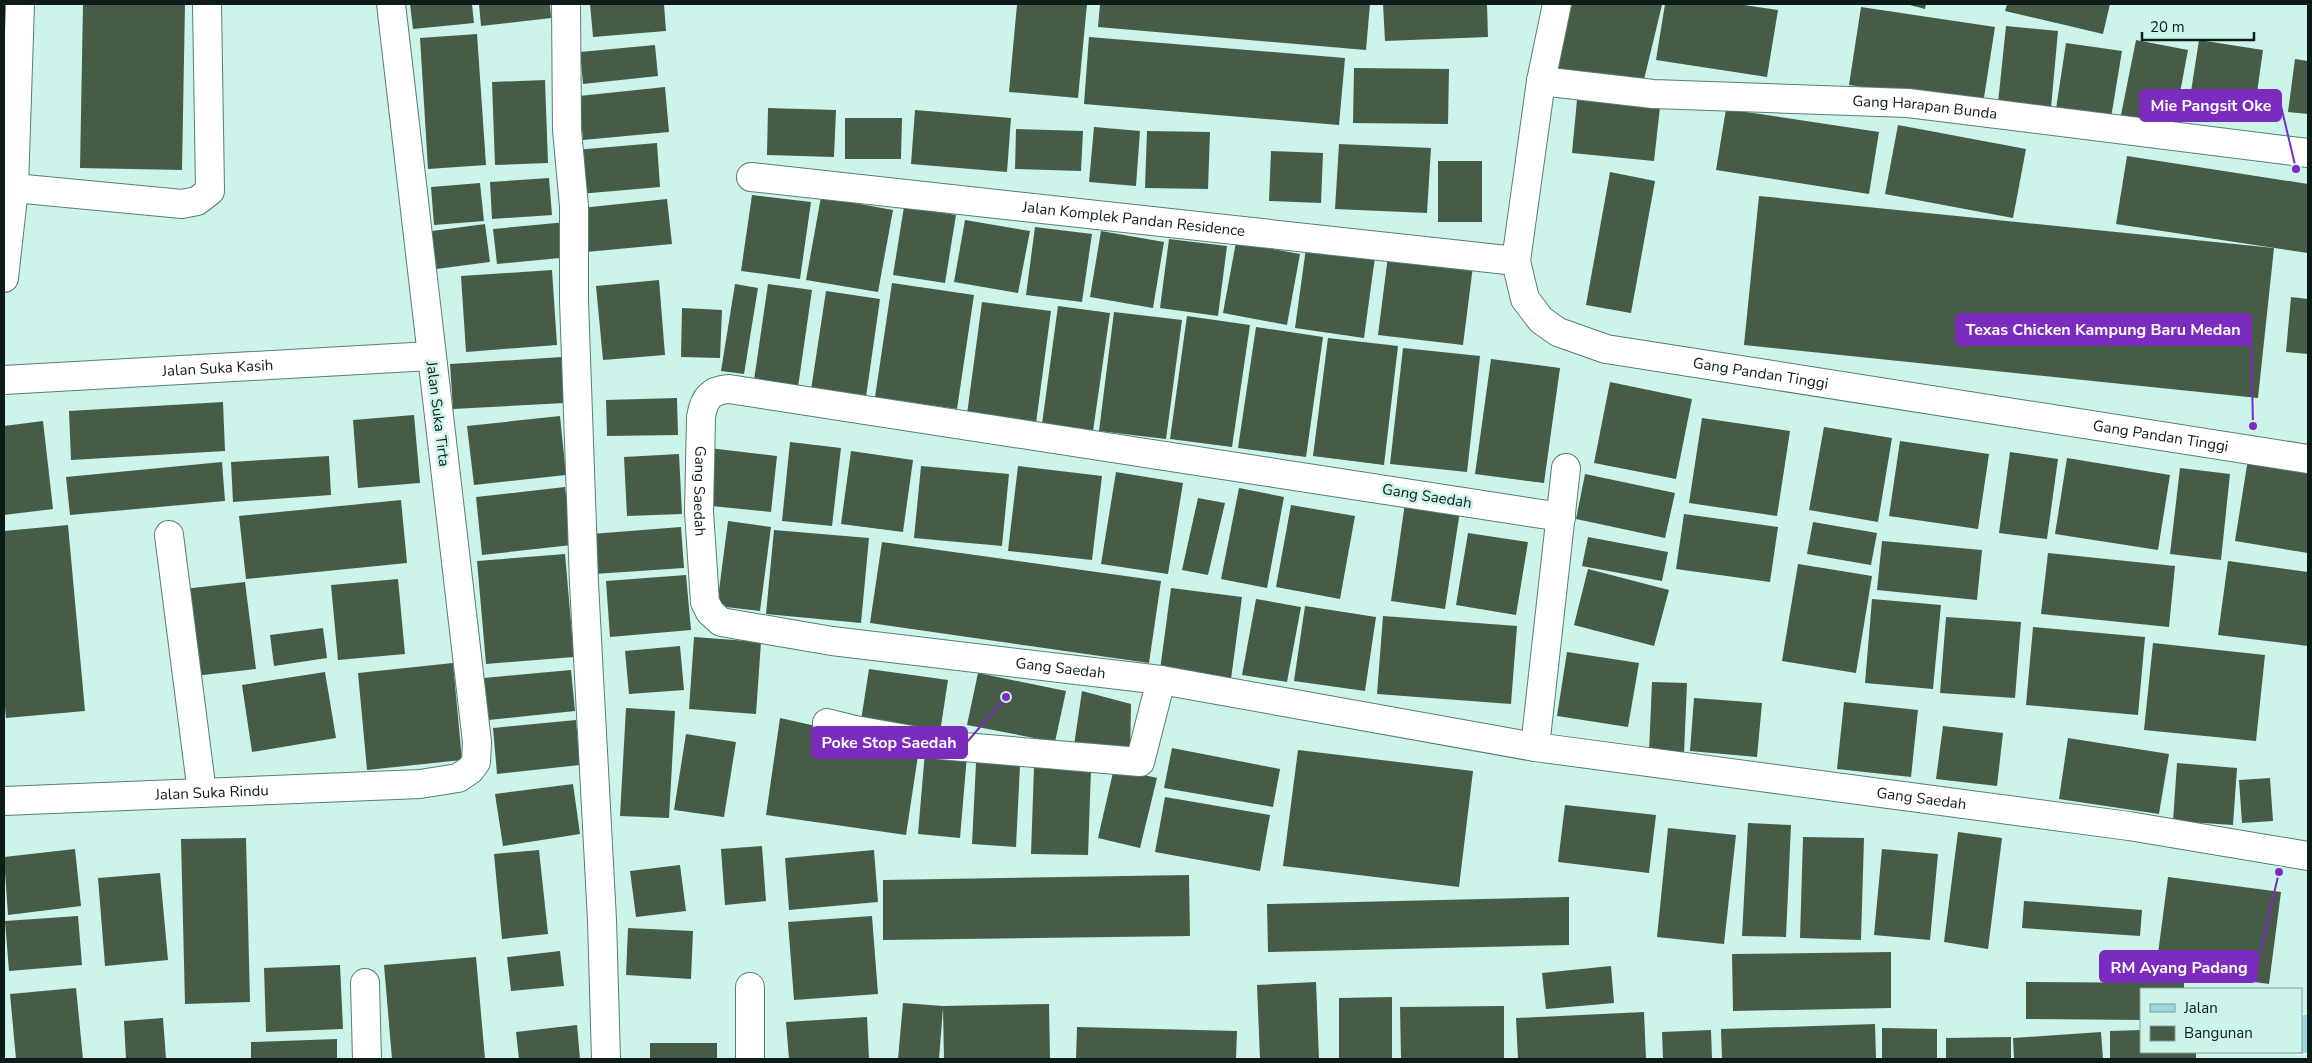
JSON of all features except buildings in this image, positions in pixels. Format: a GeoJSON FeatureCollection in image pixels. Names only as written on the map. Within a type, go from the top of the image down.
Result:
{"type":"FeatureCollection","features":[{"type":"Feature","properties":{"kind":"street"},"geometry":{"type":"LineString","coordinates":[[4,278],[14,188],[20,4]]}},
{"type":"Feature","properties":{"kind":"street"},"geometry":{"type":"LineString","coordinates":[[14,188],[182,204],[197,201],[210,191],[207,4]]}},
{"type":"Feature","properties":{"kind":"street","name":"Jalan Suka Tirta"},"geometry":{"type":"LineString","coordinates":[[391,4],[430,356],[477,742],[476,762],[470,770],[458,778],[420,784]]}},
{"type":"Feature","properties":{"kind":"street"},"geometry":{"type":"LineString","coordinates":[[566,4],[567,130],[574,206],[574,301],[584,583],[602,920],[606,1059]]}},
{"type":"Feature","properties":{"kind":"street","name":"Gang Pandan Tinggi"},"geometry":{"type":"LineString","coordinates":[[1557,4],[1541,81],[1516,261],[1525,299],[1541,320],[1558,332],[1606,349],[2308,453]]}},
{"type":"Feature","properties":{"kind":"street","name":"Gang Harapan Bunda"},"geometry":{"type":"LineString","coordinates":[[1541,81],[1653,94],[1908,103],[2308,153]]}},
{"type":"Feature","properties":{"kind":"street","name":"Jalan Komplek Pandan Residence"},"geometry":{"type":"LineString","coordinates":[[751,177],[1516,261]]}},
{"type":"Feature","properties":{"kind":"street","name":"Jalan Suka Kasih"},"geometry":{"type":"LineString","coordinates":[[4,380],[430,356]]}},
{"type":"Feature","properties":{"kind":"street","name":"Gang Saedah"},"geometry":{"type":"LineString","coordinates":[[1561,517],[729,389],[717,390],[706,399],[701,417],[699,512],[705,602],[710,612],[721,622],[832,641],[1161,680],[1534,747],[2119,825],[2308,856]]}},
{"type":"Feature","properties":{"kind":"street"},"geometry":{"type":"LineString","coordinates":[[1534,747],[1566,468]]}},
{"type":"Feature","properties":{"kind":"street"},"geometry":{"type":"LineString","coordinates":[[169,535],[202,793]]}},
{"type":"Feature","properties":{"kind":"street"},"geometry":{"type":"LineString","coordinates":[[827,722],[855,730],[940,745],[1140,762],[1161,680]]}},
{"type":"Feature","properties":{"kind":"street","name":"Jalan Suka Rindu"},"geometry":{"type":"LineString","coordinates":[[4,801],[420,784]]}},
{"type":"Feature","properties":{"kind":"street"},"geometry":{"type":"LineString","coordinates":[[365,983],[367,1059]]}},
{"type":"Feature","properties":{"kind":"street"},"geometry":{"type":"LineString","coordinates":[[750,987],[750,1059]]}},
{"type":"Feature","properties":{"kind":"place","name":"Mie Pangsit Oke"},"geometry":{"type":"Point","coordinates":[2296,169]}},
{"type":"Feature","properties":{"kind":"place","name":"Texas Chicken Kampung Baru Medan"},"geometry":{"type":"Point","coordinates":[2253,426]}},
{"type":"Feature","properties":{"kind":"place","name":"Poke Stop Saedah"},"geometry":{"type":"Point","coordinates":[1006,697]}},
{"type":"Feature","properties":{"kind":"place","name":"RM Ayang Padang"},"geometry":{"type":"Point","coordinates":[2279,872]}}]}
